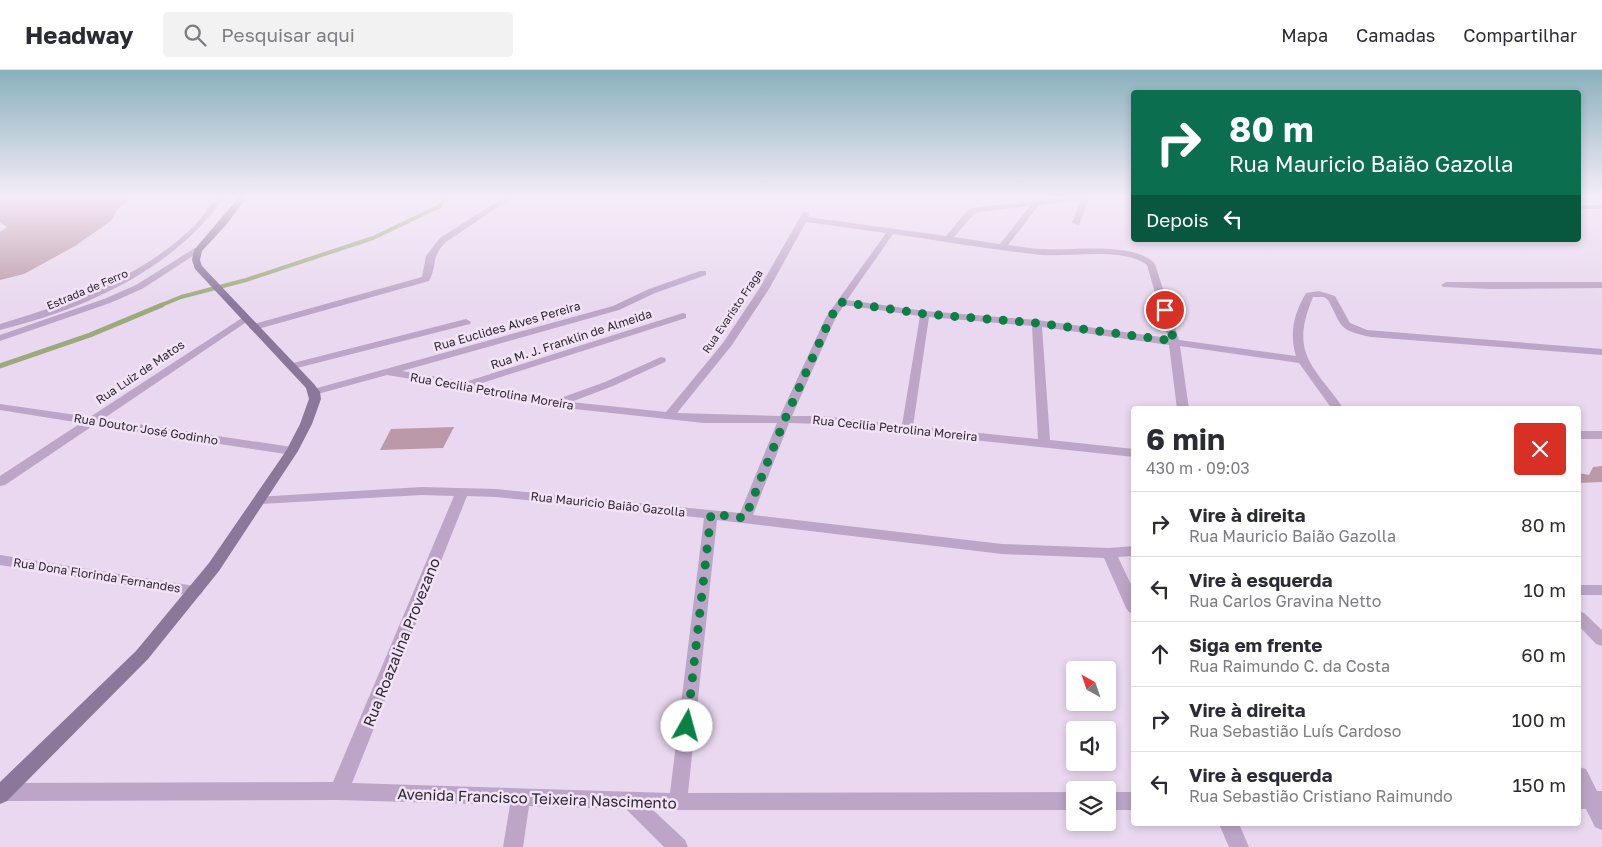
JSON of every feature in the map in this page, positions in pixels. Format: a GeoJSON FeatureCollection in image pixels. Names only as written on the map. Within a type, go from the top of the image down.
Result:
{"type":"FeatureCollection","features":[{"type":"Feature","properties":{"kind":"street"},"geometry":{"type":"LineString","coordinates":[[0,327],[74,304],[102,292],[173,248],[190,233]]}},
{"type":"Feature","properties":{"kind":"street"},"geometry":{"type":"LineString","coordinates":[[0,338],[107,302],[139,287],[198,250],[214,233]]}},
{"type":"Feature","properties":{"kind":"street"},"geometry":{"type":"LineString","coordinates":[[254,327],[426,279],[429,273],[428,257],[434,248],[453,233]]}},
{"type":"Feature","properties":{"kind":"street","name":"Rua Evaristo Fraga"},"geometry":{"type":"LineString","coordinates":[[669,416],[727,345],[764,289],[795,233]]}},
{"type":"Feature","properties":{"kind":"street"},"geometry":{"type":"LineString","coordinates":[[745,518],[785,419],[831,317],[889,233]]}},
{"type":"Feature","properties":{"kind":"street"},"geometry":{"type":"LineString","coordinates":[[907,233],[1060,253],[1123,253],[1143,258],[1151,264],[1174,341],[1182,406]]}},
{"type":"Feature","properties":{"kind":"street"},"geometry":{"type":"LineString","coordinates":[[948,239],[953,233]]}},
{"type":"Feature","properties":{"kind":"street"},"geometry":{"type":"LineString","coordinates":[[1003,246],[1013,233]]}},
{"type":"Feature","properties":{"kind":"street","name":"Estrada de Ferro"},"geometry":{"type":"LineString","coordinates":[[0,334],[42,320],[117,290],[158,265],[173,248]]}},
{"type":"Feature","properties":{"kind":"street"},"geometry":{"type":"LineString","coordinates":[[1,793],[142,655],[195,591],[261,500],[292,451],[312,406],[314,392],[293,366],[198,267],[196,260],[198,250]]}},
{"type":"Feature","properties":{"kind":"street","name":"Rua Euclides Alves Pereira"},"geometry":{"type":"LineString","coordinates":[[314,392],[616,308],[652,290],[704,273]]}},
{"type":"Feature","properties":{"kind":"street"},"geometry":{"type":"LineString","coordinates":[[1446,285],[1602,285]]}},
{"type":"Feature","properties":{"kind":"street"},"geometry":{"type":"LineString","coordinates":[[1336,406],[1302,360],[1297,343],[1299,318],[1309,294],[1316,293],[1332,298],[1338,306],[1340,318],[1347,326],[1360,332],[1380,336],[1602,352]]}},
{"type":"Feature","properties":{"kind":"street"},"geometry":{"type":"LineString","coordinates":[[840,302],[925,314],[1037,323],[1302,360]]}},
{"type":"Feature","properties":{"kind":"street"},"geometry":{"type":"LineString","coordinates":[[906,429],[925,314]]}},
{"type":"Feature","properties":{"kind":"street","name":"Rua M. J. Franklin de Almeida"},"geometry":{"type":"LineString","coordinates":[[466,385],[683,316]]}},
{"type":"Feature","properties":{"kind":"street","name":"Rua Luiz de Matos"},"geometry":{"type":"LineString","coordinates":[[0,482],[246,318]]}},
{"type":"Feature","properties":{"kind":"street"},"geometry":{"type":"LineString","coordinates":[[293,366],[466,322]]}},
{"type":"Feature","properties":{"kind":"street"},"geometry":{"type":"LineString","coordinates":[[1037,323],[1044,444]]}},
{"type":"Feature","properties":{"kind":"street"},"geometry":{"type":"LineString","coordinates":[[556,404],[609,384],[661,360]]}},
{"type":"Feature","properties":{"kind":"street","name":"Rua Cecilia Petrolina Moreira"},"geometry":{"type":"LineString","coordinates":[[388,372],[466,385],[556,404],[669,416],[750,420],[823,420],[1131,453]]}},
{"type":"Feature","properties":{"kind":"street","name":"Rua Doutor José Godinho"},"geometry":{"type":"LineString","coordinates":[[0,408],[292,451]]}},
{"type":"Feature","properties":{"kind":"street"},"geometry":{"type":"LineString","coordinates":[[1581,435],[1602,435]]}},
{"type":"Feature","properties":{"kind":"street","name":"Rua Mauricio Baião Gazolla"},"geometry":{"type":"LineString","coordinates":[[261,500],[422,491],[496,493],[711,514],[1002,549],[1131,552]]}},
{"type":"Feature","properties":{"kind":"street","name":"Rua Roazalina Provezano"},"geometry":{"type":"LineString","coordinates":[[339,792],[462,492]]}},
{"type":"Feature","properties":{"kind":"street"},"geometry":{"type":"LineString","coordinates":[[678,802],[711,514]]}},
{"type":"Feature","properties":{"kind":"street"},"geometry":{"type":"LineString","coordinates":[[1109,553],[1131,601]]}},
{"type":"Feature","properties":{"kind":"street","name":"Rua Dona Florinda Fernandes"},"geometry":{"type":"LineString","coordinates":[[0,560],[195,591]]}},
{"type":"Feature","properties":{"kind":"street"},"geometry":{"type":"LineString","coordinates":[[1581,590],[1602,590]]}},
{"type":"Feature","properties":{"kind":"street"},"geometry":{"type":"LineString","coordinates":[[1581,619],[1602,640]]}},
{"type":"Feature","properties":{"kind":"street"},"geometry":{"type":"LineString","coordinates":[[1581,779],[1602,821]]}},
{"type":"Feature","properties":{"kind":"street","name":"Avenida Francisco Teixeira Nascimento"},"geometry":{"type":"LineString","coordinates":[[1,793],[339,792],[678,802],[1066,801]]}},
{"type":"Feature","properties":{"kind":"street"},"geometry":{"type":"LineString","coordinates":[[513,847],[521,797]]}},
{"type":"Feature","properties":{"kind":"street"},"geometry":{"type":"LineString","coordinates":[[630,800],[678,847]]}},
{"type":"Feature","properties":{"kind":"street"},"geometry":{"type":"LineString","coordinates":[[1116,801],[1131,801]]}},
{"type":"Feature","properties":{"kind":"street"},"geometry":{"type":"LineString","coordinates":[[1231,826],[1239,847]]}},
{"type":"Feature","properties":{"kind":"shaded area"},"geometry":{"type":"Polygon","coordinates":[[[0,233],[93,233],[75,246],[24,274],[0,280],[0,233]]]}},
{"type":"Feature","properties":{"kind":"shaded area"},"geometry":{"type":"Polygon","coordinates":[[[454,427],[443,448],[380,450],[391,429],[454,427]]]}},
{"type":"Feature","properties":{"kind":"shaded area"},"geometry":{"type":"Polygon","coordinates":[[[1602,466],[1602,482],[1581,483],[1581,473],[1589,475],[1593,467],[1602,466]]]}},
{"type":"Feature","properties":{"kind":"waterway"},"geometry":{"type":"LineString","coordinates":[[159,306],[181,297],[246,280],[383,233]]}},
{"type":"Feature","properties":{"kind":"waterway"},"geometry":{"type":"LineString","coordinates":[[0,366],[90,335],[162,305]]}},
{"type":"Feature","properties":{"kind":"route"},"geometry":{"type":"LineString","coordinates":[[687,726],[711,514],[745,518],[785,419],[831,317],[840,302],[925,314],[1037,323],[1174,341],[1165,310]]}}]}
